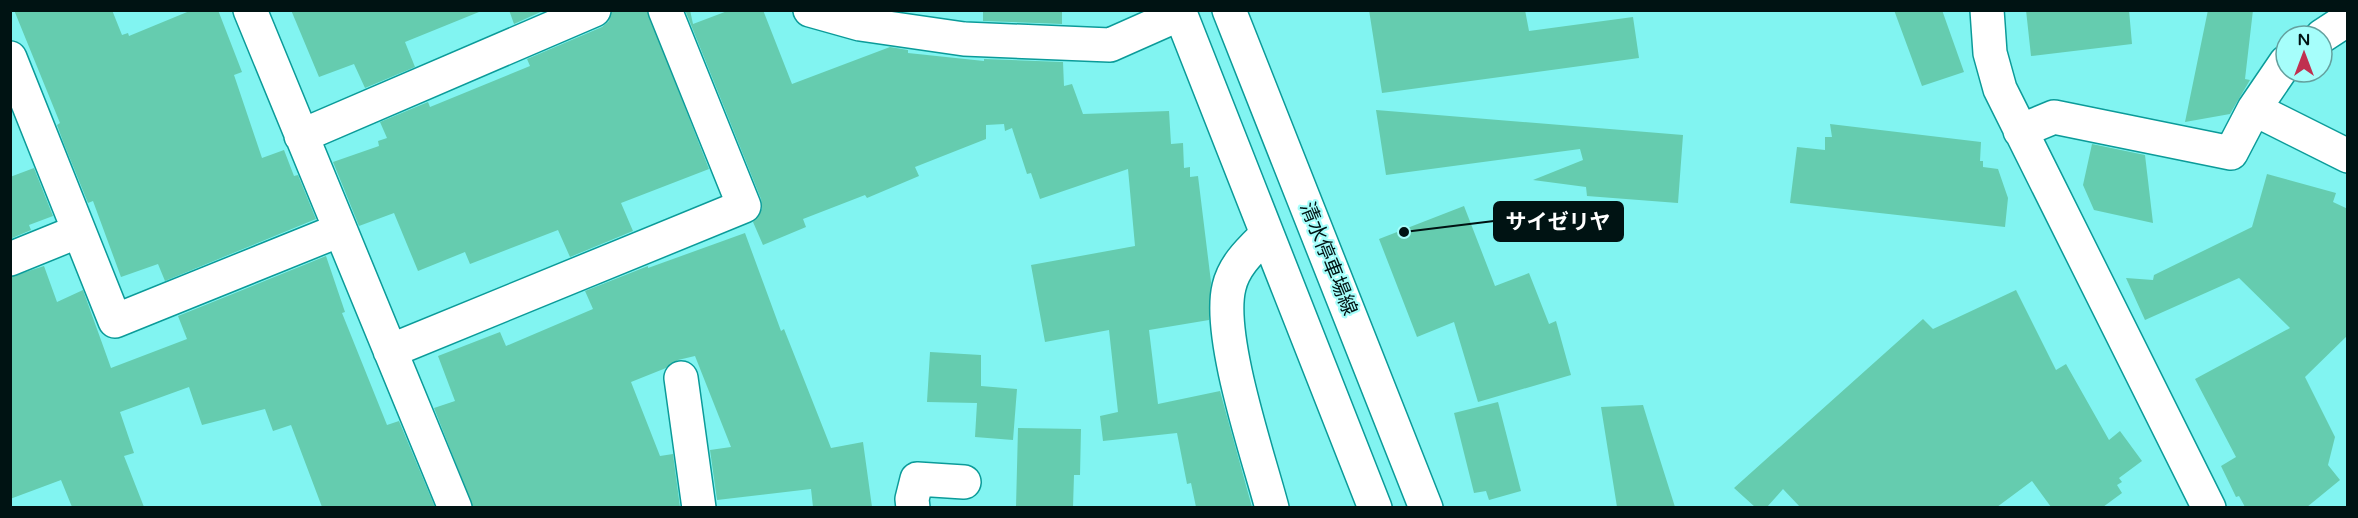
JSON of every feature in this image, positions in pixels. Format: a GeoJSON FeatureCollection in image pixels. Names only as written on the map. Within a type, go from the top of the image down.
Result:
{"type":"FeatureCollection","features":[{"type":"Feature","properties":{"kind":"street"},"geometry":{"type":"LineString","coordinates":[[250,10],[455,507]]}},
{"type":"Feature","properties":{"kind":"street"},"geometry":{"type":"LineString","coordinates":[[301,136],[594,10]]}},
{"type":"Feature","properties":{"kind":"street"},"geometry":{"type":"LineString","coordinates":[[390,351],[744,206],[665,10]]}},
{"type":"Feature","properties":{"kind":"street"},"geometry":{"type":"LineString","coordinates":[[810,10],[860,24],[964,39],[1110,45],[1179,12],[1375,507]]}},
{"type":"Feature","properties":{"kind":"street","name":"清水停車場線"},"geometry":{"type":"LineString","coordinates":[[1229,10],[1426,507]]}},
{"type":"Feature","properties":{"kind":"street"},"geometry":{"type":"LineString","coordinates":[[1987,10],[1990,53],[2000,89],[2209,507]]}},
{"type":"Feature","properties":{"kind":"street"},"geometry":{"type":"LineString","coordinates":[[2334,28],[2348,19]]}},
{"type":"Feature","properties":{"kind":"street"},"geometry":{"type":"LineString","coordinates":[[10,58],[114,321],[340,230]]}},
{"type":"Feature","properties":{"kind":"street"},"geometry":{"type":"LineString","coordinates":[[2020,130],[2055,117],[2231,153],[2254,109],[2274,80]]}},
{"type":"Feature","properties":{"kind":"street"},"geometry":{"type":"LineString","coordinates":[[2254,109],[2348,156]]}},
{"type":"Feature","properties":{"kind":"street"},"geometry":{"type":"LineString","coordinates":[[10,259],[79,231]]}},
{"type":"Feature","properties":{"kind":"street"},"geometry":{"type":"LineString","coordinates":[[1266,235],[1238,265],[1229,286],[1226,316],[1236,373],[1272,507]]}},
{"type":"Feature","properties":{"kind":"street"},"geometry":{"type":"LineString","coordinates":[[681,378],[699,507]]}},
{"type":"Feature","properties":{"kind":"street"},"geometry":{"type":"LineString","coordinates":[[913,507],[912,499],[917,479],[964,483]]}},
{"type":"Feature","properties":{"kind":"building"},"geometry":{"type":"Polygon","coordinates":[[[14,10],[112,10],[122,35],[128,33],[129,36],[192,10],[218,10],[242,72],[234,75],[262,158],[284,150],[294,176],[298,175],[316,219],[165,281],[158,264],[121,277],[93,201],[88,203],[64,144],[57,125],[60,123],[14,10]]]}},
{"type":"Feature","properties":{"kind":"building"},"geometry":{"type":"Polygon","coordinates":[[[291,10],[479,10],[479,12],[405,42],[415,67],[365,88],[354,64],[319,77],[291,10]]]}},
{"type":"Feature","properties":{"kind":"building"},"geometry":{"type":"Polygon","coordinates":[[[509,10],[545,10],[514,24],[509,10]]]}},
{"type":"Feature","properties":{"kind":"building"},"geometry":{"type":"Polygon","coordinates":[[[612,10],[647,10],[709,169],[621,203],[633,231],[570,257],[558,230],[470,264],[465,252],[418,271],[394,213],[359,226],[333,162],[379,146],[378,141],[387,138],[380,122],[428,102],[430,107],[530,66],[527,59],[602,27],[609,21],[612,10]]]}},
{"type":"Feature","properties":{"kind":"building"},"geometry":{"type":"Polygon","coordinates":[[[685,10],[690,10],[693,24],[730,10],[763,10],[792,84],[890,47],[908,50],[908,53],[984,61],[984,59],[1063,62],[1064,86],[1072,84],[1083,114],[1169,111],[1171,144],[1183,143],[1184,168],[1190,167],[1190,177],[1198,176],[1211,282],[1209,320],[1149,330],[1158,404],[1220,391],[1252,507],[1196,507],[1191,483],[1187,484],[1177,433],[1103,441],[1100,416],[1118,412],[1109,330],[1045,342],[1031,265],[1135,246],[1128,169],[1040,199],[1031,173],[1027,174],[1012,128],[1005,131],[1004,124],[986,125],[986,139],[915,167],[919,176],[867,198],[865,195],[803,219],[806,227],[763,245],[753,222],[762,209],[761,199],[685,10]]]}},
{"type":"Feature","properties":{"kind":"building"},"geometry":{"type":"Polygon","coordinates":[[[983,10],[1062,10],[1062,24],[983,21],[983,10]]]}},
{"type":"Feature","properties":{"kind":"building"},"geometry":{"type":"Polygon","coordinates":[[[1369,10],[1525,10],[1529,31],[1633,17],[1639,58],[1382,93],[1369,10]]]}},
{"type":"Feature","properties":{"kind":"building"},"geometry":{"type":"Polygon","coordinates":[[[1894,10],[1942,10],[1964,72],[1922,86],[1894,10]]]}},
{"type":"Feature","properties":{"kind":"building"},"geometry":{"type":"Polygon","coordinates":[[[2026,10],[2129,10],[2132,44],[2031,56],[2026,10]]]}},
{"type":"Feature","properties":{"kind":"building"},"geometry":{"type":"Polygon","coordinates":[[[2208,10],[2253,10],[2245,79],[2250,80],[2230,114],[2185,122],[2208,10]]]}},
{"type":"Feature","properties":{"kind":"building"},"geometry":{"type":"Polygon","coordinates":[[[1376,110],[1683,135],[1678,203],[1587,196],[1586,187],[1533,180],[1583,160],[1580,149],[1386,175],[1376,110]]]}},
{"type":"Feature","properties":{"kind":"building"},"geometry":{"type":"Polygon","coordinates":[[[1830,124],[1981,142],[1980,161],[1983,161],[1983,167],[1998,169],[2008,198],[2005,227],[1790,203],[1797,147],[1825,150],[1825,137],[1832,137],[1830,124]]]}},
{"type":"Feature","properties":{"kind":"building"},"geometry":{"type":"Polygon","coordinates":[[[2092,144],[2145,155],[2153,223],[2094,210],[2083,185],[2092,144]]]}},
{"type":"Feature","properties":{"kind":"building"},"geometry":{"type":"Polygon","coordinates":[[[34,168],[53,216],[29,225],[31,230],[10,239],[10,177],[34,168]]]}},
{"type":"Feature","properties":{"kind":"building"},"geometry":{"type":"Polygon","coordinates":[[[2267,174],[2336,193],[2333,202],[2348,209],[2348,335],[2305,377],[2335,437],[2328,465],[2340,480],[2307,507],[2245,507],[2239,496],[2236,497],[2221,466],[2236,457],[2195,379],[2290,328],[2239,278],[2145,320],[2126,278],[2153,280],[2154,275],[2252,227],[2267,174]]]}},
{"type":"Feature","properties":{"kind":"building"},"geometry":{"type":"Polygon","coordinates":[[[1464,206],[1495,286],[1529,273],[1549,324],[1556,321],[1571,375],[1478,402],[1454,322],[1417,337],[1379,239],[1464,206]]]}},
{"type":"Feature","properties":{"kind":"building"},"geometry":{"type":"Polygon","coordinates":[[[745,233],[781,331],[784,329],[831,448],[863,442],[872,507],[813,507],[811,489],[717,500],[710,450],[731,447],[695,356],[678,360],[666,368],[631,382],[660,456],[673,454],[680,507],[473,507],[434,408],[455,401],[438,356],[500,332],[506,346],[593,309],[585,291],[648,266],[648,268],[745,233]]]}},
{"type":"Feature","properties":{"kind":"building"},"geometry":{"type":"Polygon","coordinates":[[[326,256],[345,312],[342,313],[387,425],[399,421],[435,507],[322,507],[291,425],[273,431],[265,409],[202,425],[189,387],[120,412],[134,453],[124,456],[144,507],[72,507],[61,480],[10,499],[10,277],[44,266],[57,302],[83,290],[111,368],[187,339],[178,316],[326,256]]]}},
{"type":"Feature","properties":{"kind":"building"},"geometry":{"type":"Polygon","coordinates":[[[2016,290],[2056,370],[2066,364],[2109,440],[2120,431],[2142,461],[2119,478],[2122,482],[2117,485],[2122,493],[2103,507],[2051,507],[2032,481],[1997,507],[1800,507],[1783,489],[1767,507],[1755,507],[1734,488],[1923,319],[1933,329],[2016,290]]]}},
{"type":"Feature","properties":{"kind":"building"},"geometry":{"type":"Polygon","coordinates":[[[930,352],[981,355],[981,386],[1017,389],[1013,440],[975,437],[977,403],[927,402],[930,352]]]}},
{"type":"Feature","properties":{"kind":"building"},"geometry":{"type":"Polygon","coordinates":[[[1498,402],[1521,491],[1489,500],[1486,491],[1474,493],[1454,413],[1498,402]]]}},
{"type":"Feature","properties":{"kind":"building"},"geometry":{"type":"Polygon","coordinates":[[[1643,405],[1675,507],[1617,507],[1601,407],[1643,405]]]}},
{"type":"Feature","properties":{"kind":"building"},"geometry":{"type":"Polygon","coordinates":[[[1018,428],[1081,429],[1080,475],[1074,475],[1073,507],[1016,507],[1018,428]]]}},
{"type":"Feature","properties":{"kind":"place","name":"サイゼリヤ"},"geometry":{"type":"Point","coordinates":[1404,232]}}]}
